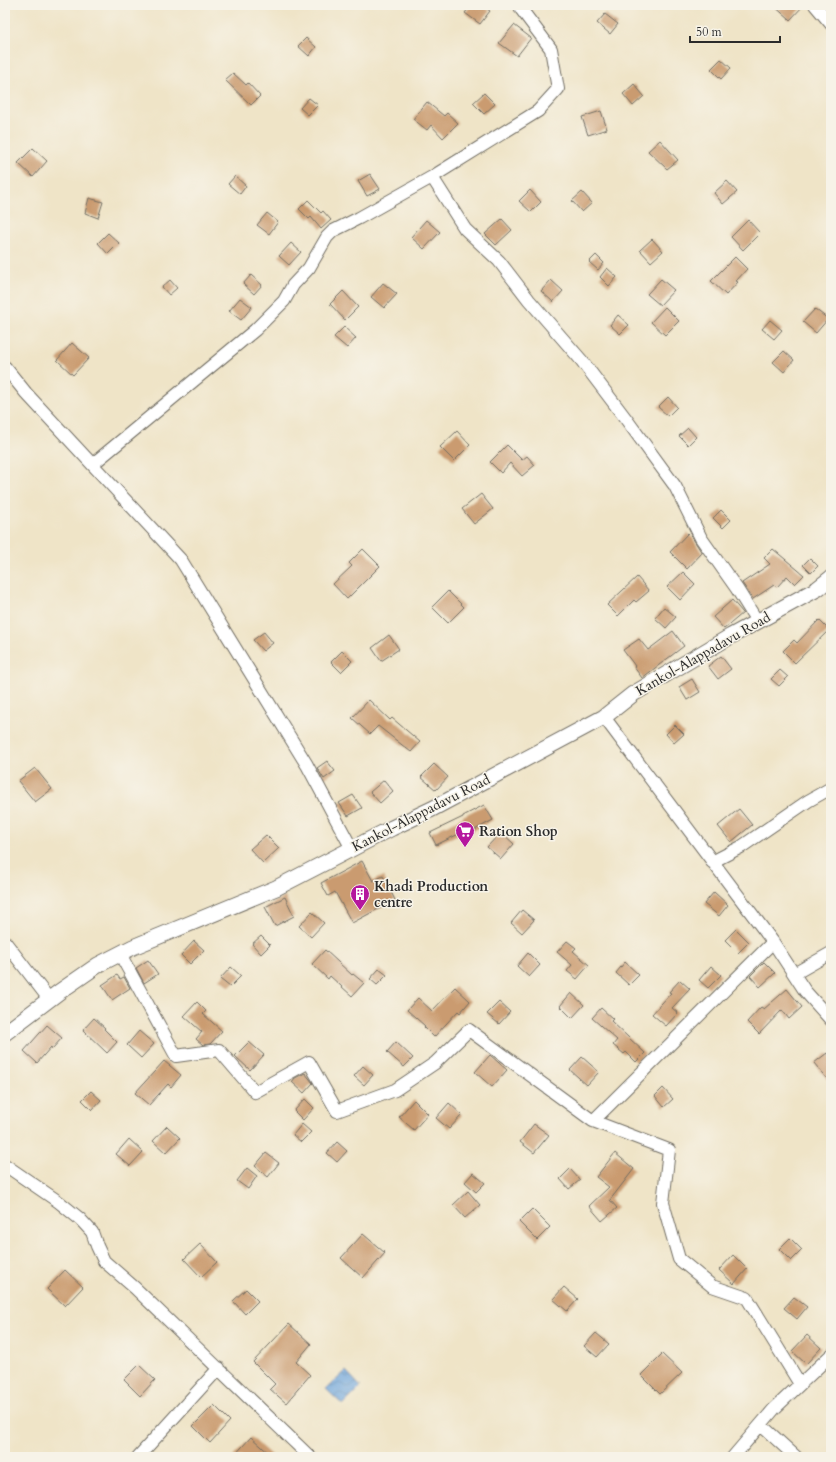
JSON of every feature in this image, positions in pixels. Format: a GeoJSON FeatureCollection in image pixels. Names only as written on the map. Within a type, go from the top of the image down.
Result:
{"type":"FeatureCollection","features":[{"type":"Feature","properties":{"kind":"main road","name":"Kankol-Alappadavu Road"},"geometry":{"type":"LineString","coordinates":[[5,1033],[49,999],[98,965],[133,947],[276,888],[352,848],[432,809],[604,717],[633,694],[757,621],[817,589],[831,578]]}},
{"type":"Feature","properties":{"kind":"street"},"geometry":{"type":"LineString","coordinates":[[815,5],[831,24]]}},
{"type":"Feature","properties":{"kind":"street"},"geometry":{"type":"LineString","coordinates":[[93,464],[255,330],[284,301],[293,286],[309,268],[327,237],[333,231],[432,177],[538,111],[558,89],[551,49],[521,9]]}},
{"type":"Feature","properties":{"kind":"street"},"geometry":{"type":"LineString","coordinates":[[432,177],[465,229],[499,261],[529,300],[582,361],[626,418],[675,486],[701,538],[737,589],[757,621]]}},
{"type":"Feature","properties":{"kind":"street"},"geometry":{"type":"LineString","coordinates":[[5,367],[26,392],[181,560],[307,765],[352,848]]}},
{"type":"Feature","properties":{"kind":"street"},"geometry":{"type":"LineString","coordinates":[[604,717],[773,942],[805,991],[831,1020]]}},
{"type":"Feature","properties":{"kind":"street"},"geometry":{"type":"LineString","coordinates":[[712,862],[741,847],[808,801],[831,788]]}},
{"type":"Feature","properties":{"kind":"street"},"geometry":{"type":"LineString","coordinates":[[5,942],[49,999]]}},
{"type":"Feature","properties":{"kind":"street"},"geometry":{"type":"LineString","coordinates":[[593,1121],[773,942]]}},
{"type":"Feature","properties":{"kind":"street"},"geometry":{"type":"LineString","coordinates":[[794,974],[831,952]]}},
{"type":"Feature","properties":{"kind":"street"},"geometry":{"type":"LineString","coordinates":[[120,954],[176,1056],[219,1050],[255,1092],[309,1062],[337,1111],[395,1090],[436,1063],[469,1030],[593,1121],[669,1150],[663,1203],[679,1259],[712,1286],[747,1298],[800,1384]]}},
{"type":"Feature","properties":{"kind":"street"},"geometry":{"type":"LineString","coordinates":[[5,1165],[59,1202],[80,1219],[92,1232],[104,1261],[135,1288],[310,1457]]}},
{"type":"Feature","properties":{"kind":"street"},"geometry":{"type":"LineString","coordinates":[[733,1457],[774,1409],[831,1355]]}},
{"type":"Feature","properties":{"kind":"street"},"geometry":{"type":"LineString","coordinates":[[138,1457],[219,1368]]}},
{"type":"Feature","properties":{"kind":"street"},"geometry":{"type":"LineString","coordinates":[[761,1425],[796,1457]]}},
{"type":"Feature","properties":{"kind":"water"},"geometry":{"type":"Polygon","coordinates":[[[346,1371],[361,1387],[343,1405],[326,1389],[346,1371]]]}},
{"type":"Feature","properties":{"kind":"building"},"geometry":{"type":"Polygon","coordinates":[[[471,5],[482,5],[490,11],[480,24],[465,13],[471,5]]]}},
{"type":"Feature","properties":{"kind":"building"},"geometry":{"type":"Polygon","coordinates":[[[773,5],[804,5],[790,20],[773,5]]]}},
{"type":"Feature","properties":{"kind":"building"},"geometry":{"type":"Polygon","coordinates":[[[605,14],[618,24],[610,34],[597,23],[605,14]]]}},
{"type":"Feature","properties":{"kind":"building"},"geometry":{"type":"Polygon","coordinates":[[[514,25],[531,38],[517,56],[499,43],[514,25]]]}},
{"type":"Feature","properties":{"kind":"building"},"geometry":{"type":"Polygon","coordinates":[[[306,38],[316,47],[309,56],[298,46],[306,38]]]}},
{"type":"Feature","properties":{"kind":"building"},"geometry":{"type":"Polygon","coordinates":[[[721,59],[731,68],[721,79],[711,69],[721,59]]]}},
{"type":"Feature","properties":{"kind":"building"},"geometry":{"type":"Polygon","coordinates":[[[233,73],[246,85],[248,83],[260,96],[251,105],[225,80],[233,73]]]}},
{"type":"Feature","properties":{"kind":"building"},"geometry":{"type":"Polygon","coordinates":[[[634,84],[644,96],[633,106],[623,94],[634,84]]]}},
{"type":"Feature","properties":{"kind":"building"},"geometry":{"type":"Polygon","coordinates":[[[484,93],[495,104],[484,114],[473,103],[484,93]]]}},
{"type":"Feature","properties":{"kind":"building"},"geometry":{"type":"Polygon","coordinates":[[[309,98],[318,105],[308,115],[300,108],[309,98]]]}},
{"type":"Feature","properties":{"kind":"building"},"geometry":{"type":"Polygon","coordinates":[[[427,102],[444,116],[447,113],[458,123],[443,138],[431,125],[427,130],[413,119],[427,102]]]}},
{"type":"Feature","properties":{"kind":"building"},"geometry":{"type":"Polygon","coordinates":[[[601,111],[607,129],[588,135],[582,117],[601,111]]]}},
{"type":"Feature","properties":{"kind":"building"},"geometry":{"type":"Polygon","coordinates":[[[660,140],[678,160],[667,169],[648,151],[660,140]]]}},
{"type":"Feature","properties":{"kind":"building"},"geometry":{"type":"Polygon","coordinates":[[[33,148],[47,161],[33,177],[18,163],[33,148]]]}},
{"type":"Feature","properties":{"kind":"building"},"geometry":{"type":"Polygon","coordinates":[[[370,174],[380,189],[367,196],[358,181],[370,174]]]}},
{"type":"Feature","properties":{"kind":"building"},"geometry":{"type":"Polygon","coordinates":[[[235,176],[246,186],[240,194],[228,184],[235,176]]]}},
{"type":"Feature","properties":{"kind":"building"},"geometry":{"type":"Polygon","coordinates":[[[727,181],[737,192],[723,204],[714,193],[727,181]]]}},
{"type":"Feature","properties":{"kind":"building"},"geometry":{"type":"Polygon","coordinates":[[[530,190],[541,202],[531,212],[519,201],[530,190]]]}},
{"type":"Feature","properties":{"kind":"building"},"geometry":{"type":"Polygon","coordinates":[[[582,192],[592,203],[582,212],[572,201],[582,192]]]}},
{"type":"Feature","properties":{"kind":"building"},"geometry":{"type":"Polygon","coordinates":[[[89,198],[103,202],[98,218],[85,213],[89,198]]]}},
{"type":"Feature","properties":{"kind":"building"},"geometry":{"type":"Polygon","coordinates":[[[308,200],[321,213],[323,211],[331,220],[321,229],[311,217],[309,219],[299,209],[308,200]]]}},
{"type":"Feature","properties":{"kind":"building"},"geometry":{"type":"Polygon","coordinates":[[[267,213],[278,222],[269,234],[257,225],[267,213]]]}},
{"type":"Feature","properties":{"kind":"building"},"geometry":{"type":"Polygon","coordinates":[[[502,219],[512,230],[496,245],[485,234],[502,219]]]}},
{"type":"Feature","properties":{"kind":"building"},"geometry":{"type":"Polygon","coordinates":[[[426,220],[440,232],[424,249],[411,237],[426,220]]]}},
{"type":"Feature","properties":{"kind":"building"},"geometry":{"type":"Polygon","coordinates":[[[748,220],[760,233],[743,250],[731,237],[748,220]]]}},
{"type":"Feature","properties":{"kind":"building"},"geometry":{"type":"Polygon","coordinates":[[[108,233],[119,243],[108,254],[98,243],[108,233]]]}},
{"type":"Feature","properties":{"kind":"building"},"geometry":{"type":"Polygon","coordinates":[[[652,239],[663,251],[651,262],[640,250],[652,239]]]}},
{"type":"Feature","properties":{"kind":"building"},"geometry":{"type":"Polygon","coordinates":[[[291,243],[301,252],[289,265],[279,256],[291,243]]]}},
{"type":"Feature","properties":{"kind":"building"},"geometry":{"type":"Polygon","coordinates":[[[596,255],[604,263],[598,270],[589,262],[596,255]]]}},
{"type":"Feature","properties":{"kind":"building"},"geometry":{"type":"Polygon","coordinates":[[[735,257],[747,269],[726,295],[711,281],[735,257]]]}},
{"type":"Feature","properties":{"kind":"building"},"geometry":{"type":"Polygon","coordinates":[[[607,268],[617,277],[609,286],[600,277],[607,268]]]}},
{"type":"Feature","properties":{"kind":"building"},"geometry":{"type":"Polygon","coordinates":[[[251,275],[262,285],[254,294],[243,284],[251,275]]]}},
{"type":"Feature","properties":{"kind":"building"},"geometry":{"type":"Polygon","coordinates":[[[661,279],[674,290],[660,305],[647,294],[661,279]]]}},
{"type":"Feature","properties":{"kind":"building"},"geometry":{"type":"Polygon","coordinates":[[[170,280],[177,288],[169,295],[162,287],[170,280]]]}},
{"type":"Feature","properties":{"kind":"building"},"geometry":{"type":"Polygon","coordinates":[[[551,280],[563,291],[553,302],[541,291],[551,280]]]}},
{"type":"Feature","properties":{"kind":"building"},"geometry":{"type":"Polygon","coordinates":[[[383,283],[397,294],[384,308],[371,297],[383,283]]]}},
{"type":"Feature","properties":{"kind":"building"},"geometry":{"type":"Polygon","coordinates":[[[343,291],[358,307],[345,320],[330,304],[343,291]]]}},
{"type":"Feature","properties":{"kind":"building"},"geometry":{"type":"Polygon","coordinates":[[[240,298],[252,307],[241,320],[229,311],[240,298]]]}},
{"type":"Feature","properties":{"kind":"building"},"geometry":{"type":"Polygon","coordinates":[[[665,307],[679,321],[665,335],[651,322],[665,307]]]}},
{"type":"Feature","properties":{"kind":"building"},"geometry":{"type":"Polygon","coordinates":[[[815,309],[828,319],[816,333],[803,322],[815,309]]]}},
{"type":"Feature","properties":{"kind":"building"},"geometry":{"type":"Polygon","coordinates":[[[618,315],[629,325],[620,334],[610,325],[618,315]]]}},
{"type":"Feature","properties":{"kind":"building"},"geometry":{"type":"Polygon","coordinates":[[[770,320],[782,330],[774,339],[762,329],[770,320]]]}},
{"type":"Feature","properties":{"kind":"building"},"geometry":{"type":"Polygon","coordinates":[[[344,327],[356,338],[347,348],[334,337],[344,327]]]}},
{"type":"Feature","properties":{"kind":"building"},"geometry":{"type":"Polygon","coordinates":[[[72,343],[89,358],[73,375],[57,360],[72,343]]]}},
{"type":"Feature","properties":{"kind":"building"},"geometry":{"type":"Polygon","coordinates":[[[784,351],[794,360],[784,372],[773,362],[784,351]]]}},
{"type":"Feature","properties":{"kind":"building"},"geometry":{"type":"Polygon","coordinates":[[[668,397],[677,407],[668,416],[658,407],[668,397]]]}},
{"type":"Feature","properties":{"kind":"building"},"geometry":{"type":"Polygon","coordinates":[[[688,428],[696,437],[688,445],[679,436],[688,428]]]}},
{"type":"Feature","properties":{"kind":"building"},"geometry":{"type":"Polygon","coordinates":[[[457,431],[470,445],[454,461],[440,447],[457,431]]]}},
{"type":"Feature","properties":{"kind":"building"},"geometry":{"type":"Polygon","coordinates":[[[507,445],[522,460],[527,456],[535,465],[522,476],[510,463],[501,473],[490,462],[507,445]]]}},
{"type":"Feature","properties":{"kind":"building"},"geometry":{"type":"Polygon","coordinates":[[[481,494],[493,509],[474,524],[462,509],[481,494]]]}},
{"type":"Feature","properties":{"kind":"building"},"geometry":{"type":"Polygon","coordinates":[[[721,510],[731,520],[723,528],[713,518],[721,510]]]}},
{"type":"Feature","properties":{"kind":"building"},"geometry":{"type":"Polygon","coordinates":[[[688,533],[702,553],[687,569],[670,552],[688,533]]]}},
{"type":"Feature","properties":{"kind":"building"},"geometry":{"type":"Polygon","coordinates":[[[363,549],[380,566],[347,599],[333,584],[352,566],[349,563],[363,549]]]}},
{"type":"Feature","properties":{"kind":"building"},"geometry":{"type":"Polygon","coordinates":[[[773,549],[804,575],[795,584],[787,576],[777,587],[774,585],[753,599],[742,583],[770,564],[764,558],[773,549]]]}},
{"type":"Feature","properties":{"kind":"building"},"geometry":{"type":"Polygon","coordinates":[[[810,558],[818,566],[811,573],[803,565],[810,558]]]}},
{"type":"Feature","properties":{"kind":"building"},"geometry":{"type":"Polygon","coordinates":[[[683,572],[695,584],[680,600],[667,587],[683,572]]]}},
{"type":"Feature","properties":{"kind":"building"},"geometry":{"type":"Polygon","coordinates":[[[637,577],[649,591],[636,602],[634,600],[618,616],[607,605],[637,577]]]}},
{"type":"Feature","properties":{"kind":"building"},"geometry":{"type":"Polygon","coordinates":[[[448,591],[464,607],[448,623],[432,607],[448,591]]]}},
{"type":"Feature","properties":{"kind":"building"},"geometry":{"type":"Polygon","coordinates":[[[732,600],[743,613],[724,629],[713,617],[732,600]]]}},
{"type":"Feature","properties":{"kind":"building"},"geometry":{"type":"Polygon","coordinates":[[[664,607],[676,617],[666,628],[655,618],[664,607]]]}},
{"type":"Feature","properties":{"kind":"building"},"geometry":{"type":"Polygon","coordinates":[[[819,620],[829,630],[795,663],[783,651],[794,640],[797,643],[819,620]]]}},
{"type":"Feature","properties":{"kind":"building"},"geometry":{"type":"Polygon","coordinates":[[[673,631],[684,646],[642,678],[623,650],[639,639],[648,650],[673,631]]]}},
{"type":"Feature","properties":{"kind":"building"},"geometry":{"type":"Polygon","coordinates":[[[264,632],[273,643],[263,651],[253,640],[264,632]]]}},
{"type":"Feature","properties":{"kind":"building"},"geometry":{"type":"Polygon","coordinates":[[[389,635],[399,649],[381,661],[372,648],[389,635]]]}},
{"type":"Feature","properties":{"kind":"building"},"geometry":{"type":"Polygon","coordinates":[[[342,651],[352,661],[341,672],[331,662],[342,651]]]}},
{"type":"Feature","properties":{"kind":"building"},"geometry":{"type":"Polygon","coordinates":[[[721,656],[731,669],[718,679],[708,666],[721,656]]]}},
{"type":"Feature","properties":{"kind":"building"},"geometry":{"type":"Polygon","coordinates":[[[780,670],[788,677],[779,686],[771,679],[780,670]]]}},
{"type":"Feature","properties":{"kind":"building"},"geometry":{"type":"Polygon","coordinates":[[[692,679],[700,692],[687,700],[679,687],[692,679]]]}},
{"type":"Feature","properties":{"kind":"building"},"geometry":{"type":"Polygon","coordinates":[[[369,700],[390,720],[392,718],[420,742],[411,752],[378,726],[370,734],[352,718],[369,700]]]}},
{"type":"Feature","properties":{"kind":"building"},"geometry":{"type":"Polygon","coordinates":[[[675,725],[684,734],[674,743],[666,734],[675,725]]]}},
{"type":"Feature","properties":{"kind":"building"},"geometry":{"type":"Polygon","coordinates":[[[327,761],[335,771],[324,779],[317,768],[327,761]]]}},
{"type":"Feature","properties":{"kind":"building"},"geometry":{"type":"Polygon","coordinates":[[[434,764],[448,777],[436,790],[421,777],[434,764]]]}},
{"type":"Feature","properties":{"kind":"building"},"geometry":{"type":"Polygon","coordinates":[[[35,768],[52,789],[35,802],[18,781],[35,768]]]}},
{"type":"Feature","properties":{"kind":"building"},"geometry":{"type":"Polygon","coordinates":[[[384,780],[393,791],[380,803],[370,792],[384,780]]]}},
{"type":"Feature","properties":{"kind":"building"},"geometry":{"type":"Polygon","coordinates":[[[353,795],[362,808],[348,816],[339,803],[353,795]]]}},
{"type":"Feature","properties":{"kind":"building"},"geometry":{"type":"Polygon","coordinates":[[[484,805],[493,820],[471,832],[469,829],[436,845],[430,833],[484,805]]]}},
{"type":"Feature","properties":{"kind":"building"},"geometry":{"type":"Polygon","coordinates":[[[739,809],[752,825],[731,842],[718,826],[739,809]]]}},
{"type":"Feature","properties":{"kind":"building"},"geometry":{"type":"Polygon","coordinates":[[[501,832],[514,844],[501,859],[487,847],[501,832]]]}},
{"type":"Feature","properties":{"kind":"building"},"geometry":{"type":"Polygon","coordinates":[[[266,835],[279,848],[263,863],[250,849],[266,835]]]}},
{"type":"Feature","properties":{"kind":"building"},"geometry":{"type":"Polygon","coordinates":[[[362,861],[373,881],[383,876],[395,900],[352,923],[335,892],[328,896],[321,883],[362,861]]]}},
{"type":"Feature","properties":{"kind":"building"},"geometry":{"type":"Polygon","coordinates":[[[714,892],[728,905],[719,916],[704,904],[714,892]]]}},
{"type":"Feature","properties":{"kind":"building"},"geometry":{"type":"Polygon","coordinates":[[[285,897],[294,916],[275,926],[265,907],[285,897]]]}},
{"type":"Feature","properties":{"kind":"building"},"geometry":{"type":"Polygon","coordinates":[[[522,910],[534,920],[522,933],[511,923],[522,910]]]}},
{"type":"Feature","properties":{"kind":"building"},"geometry":{"type":"Polygon","coordinates":[[[312,912],[324,923],[311,937],[299,926],[312,912]]]}},
{"type":"Feature","properties":{"kind":"building"},"geometry":{"type":"Polygon","coordinates":[[[736,929],[749,942],[738,953],[725,940],[736,929]]]}},
{"type":"Feature","properties":{"kind":"building"},"geometry":{"type":"Polygon","coordinates":[[[261,936],[270,945],[261,954],[252,944],[261,936]]]}},
{"type":"Feature","properties":{"kind":"building"},"geometry":{"type":"Polygon","coordinates":[[[194,941],[204,950],[190,964],[181,955],[194,941]]]}},
{"type":"Feature","properties":{"kind":"building"},"geometry":{"type":"Polygon","coordinates":[[[567,941],[576,948],[573,951],[589,965],[577,979],[567,971],[572,965],[557,952],[567,941]]]}},
{"type":"Feature","properties":{"kind":"building"},"geometry":{"type":"Polygon","coordinates":[[[325,950],[352,975],[353,974],[364,983],[352,996],[330,976],[328,979],[312,964],[325,950]]]}},
{"type":"Feature","properties":{"kind":"building"},"geometry":{"type":"Polygon","coordinates":[[[528,953],[540,965],[529,977],[517,966],[528,953]]]}},
{"type":"Feature","properties":{"kind":"building"},"geometry":{"type":"Polygon","coordinates":[[[148,960],[158,974],[144,983],[136,968],[148,960]]]}},
{"type":"Feature","properties":{"kind":"building"},"geometry":{"type":"Polygon","coordinates":[[[625,962],[639,975],[629,985],[616,973],[625,962]]]}},
{"type":"Feature","properties":{"kind":"building"},"geometry":{"type":"Polygon","coordinates":[[[764,962],[775,973],[760,987],[750,976],[764,962]]]}},
{"type":"Feature","properties":{"kind":"building"},"geometry":{"type":"Polygon","coordinates":[[[711,966],[721,975],[708,988],[699,980],[711,966]]]}},
{"type":"Feature","properties":{"kind":"building"},"geometry":{"type":"Polygon","coordinates":[[[231,967],[241,976],[230,987],[220,979],[231,967]]]}},
{"type":"Feature","properties":{"kind":"building"},"geometry":{"type":"Polygon","coordinates":[[[379,969],[387,975],[377,985],[370,979],[379,969]]]}},
{"type":"Feature","properties":{"kind":"building"},"geometry":{"type":"Polygon","coordinates":[[[117,975],[120,979],[124,977],[130,988],[112,1000],[102,985],[117,975]]]}},
{"type":"Feature","properties":{"kind":"building"},"geometry":{"type":"Polygon","coordinates":[[[680,980],[690,989],[672,1008],[678,1013],[666,1026],[652,1014],[671,993],[669,992],[680,980]]]}},
{"type":"Feature","properties":{"kind":"building"},"geometry":{"type":"Polygon","coordinates":[[[455,987],[470,1001],[460,1013],[458,1011],[434,1037],[424,1027],[425,1026],[407,1010],[418,998],[432,1011],[455,987]]]}},
{"type":"Feature","properties":{"kind":"building"},"geometry":{"type":"Polygon","coordinates":[[[787,989],[802,1007],[789,1019],[782,1010],[759,1034],[747,1022],[761,1007],[764,1009],[787,989]]]}},
{"type":"Feature","properties":{"kind":"building"},"geometry":{"type":"Polygon","coordinates":[[[571,993],[584,1005],[572,1018],[560,1006],[571,993]]]}},
{"type":"Feature","properties":{"kind":"building"},"geometry":{"type":"Polygon","coordinates":[[[197,1002],[206,1011],[203,1014],[222,1031],[210,1044],[203,1045],[196,1039],[202,1032],[184,1016],[197,1002]]]}},
{"type":"Feature","properties":{"kind":"building"},"geometry":{"type":"Polygon","coordinates":[[[499,1002],[510,1012],[499,1024],[487,1014],[499,1002]]]}},
{"type":"Feature","properties":{"kind":"building"},"geometry":{"type":"Polygon","coordinates":[[[601,1008],[613,1019],[611,1021],[645,1053],[636,1062],[626,1052],[624,1054],[613,1045],[617,1040],[592,1018],[601,1008]]]}},
{"type":"Feature","properties":{"kind":"building"},"geometry":{"type":"Polygon","coordinates":[[[94,1018],[117,1042],[107,1053],[83,1030],[94,1018]]]}},
{"type":"Feature","properties":{"kind":"building"},"geometry":{"type":"Polygon","coordinates":[[[47,1025],[62,1038],[52,1049],[51,1047],[37,1063],[24,1051],[47,1025]]]}},
{"type":"Feature","properties":{"kind":"building"},"geometry":{"type":"Polygon","coordinates":[[[139,1031],[154,1044],[141,1058],[127,1045],[139,1031]]]}},
{"type":"Feature","properties":{"kind":"building"},"geometry":{"type":"Polygon","coordinates":[[[249,1042],[264,1055],[250,1070],[235,1056],[249,1042]]]}},
{"type":"Feature","properties":{"kind":"building"},"geometry":{"type":"Polygon","coordinates":[[[396,1042],[413,1058],[404,1067],[387,1052],[396,1042]]]}},
{"type":"Feature","properties":{"kind":"building"},"geometry":{"type":"Polygon","coordinates":[[[827,1053],[831,1058],[831,1084],[814,1063],[827,1053]]]}},
{"type":"Feature","properties":{"kind":"building"},"geometry":{"type":"Polygon","coordinates":[[[490,1055],[507,1070],[492,1087],[475,1072],[490,1055]]]}},
{"type":"Feature","properties":{"kind":"building"},"geometry":{"type":"Polygon","coordinates":[[[582,1057],[599,1072],[587,1085],[570,1070],[582,1057]]]}},
{"type":"Feature","properties":{"kind":"building"},"geometry":{"type":"Polygon","coordinates":[[[164,1061],[181,1075],[171,1087],[168,1084],[149,1105],[135,1093],[164,1061]]]}},
{"type":"Feature","properties":{"kind":"building"},"geometry":{"type":"Polygon","coordinates":[[[363,1066],[373,1075],[364,1085],[354,1076],[363,1066]]]}},
{"type":"Feature","properties":{"kind":"building"},"geometry":{"type":"Polygon","coordinates":[[[305,1073],[313,1083],[304,1093],[292,1082],[295,1078],[305,1073]]]}},
{"type":"Feature","properties":{"kind":"building"},"geometry":{"type":"Polygon","coordinates":[[[663,1088],[673,1099],[664,1107],[655,1096],[663,1088]]]}},
{"type":"Feature","properties":{"kind":"building"},"geometry":{"type":"Polygon","coordinates":[[[91,1091],[101,1100],[92,1110],[82,1100],[91,1091]]]}},
{"type":"Feature","properties":{"kind":"building"},"geometry":{"type":"Polygon","coordinates":[[[305,1099],[314,1108],[303,1120],[294,1111],[305,1099]]]}},
{"type":"Feature","properties":{"kind":"building"},"geometry":{"type":"Polygon","coordinates":[[[414,1100],[428,1114],[414,1130],[399,1117],[414,1100]]]}},
{"type":"Feature","properties":{"kind":"building"},"geometry":{"type":"Polygon","coordinates":[[[449,1103],[462,1115],[449,1129],[436,1118],[449,1103]]]}},
{"type":"Feature","properties":{"kind":"building"},"geometry":{"type":"Polygon","coordinates":[[[302,1124],[311,1132],[301,1142],[293,1135],[302,1124]]]}},
{"type":"Feature","properties":{"kind":"building"},"geometry":{"type":"Polygon","coordinates":[[[534,1124],[549,1135],[534,1153],[520,1142],[534,1124]]]}},
{"type":"Feature","properties":{"kind":"building"},"geometry":{"type":"Polygon","coordinates":[[[167,1126],[180,1138],[166,1153],[153,1141],[167,1126]]]}},
{"type":"Feature","properties":{"kind":"building"},"geometry":{"type":"Polygon","coordinates":[[[129,1139],[143,1152],[130,1166],[116,1154],[129,1139]]]}},
{"type":"Feature","properties":{"kind":"building"},"geometry":{"type":"Polygon","coordinates":[[[337,1142],[347,1151],[337,1162],[327,1153],[337,1142]]]}},
{"type":"Feature","properties":{"kind":"building"},"geometry":{"type":"Polygon","coordinates":[[[266,1153],[279,1163],[268,1177],[255,1166],[266,1153]]]}},
{"type":"Feature","properties":{"kind":"building"},"geometry":{"type":"Polygon","coordinates":[[[615,1153],[634,1169],[610,1200],[617,1208],[602,1221],[589,1206],[609,1187],[596,1177],[615,1153]]]}},
{"type":"Feature","properties":{"kind":"building"},"geometry":{"type":"Polygon","coordinates":[[[247,1168],[257,1176],[248,1189],[237,1181],[247,1168]]]}},
{"type":"Feature","properties":{"kind":"building"},"geometry":{"type":"Polygon","coordinates":[[[570,1169],[580,1180],[569,1189],[560,1179],[570,1169]]]}},
{"type":"Feature","properties":{"kind":"building"},"geometry":{"type":"Polygon","coordinates":[[[473,1173],[485,1183],[476,1192],[465,1182],[473,1173]]]}},
{"type":"Feature","properties":{"kind":"building"},"geometry":{"type":"Polygon","coordinates":[[[468,1191],[480,1205],[465,1218],[453,1205],[468,1191]]]}},
{"type":"Feature","properties":{"kind":"building"},"geometry":{"type":"Polygon","coordinates":[[[532,1209],[550,1227],[537,1240],[519,1222],[532,1209]]]}},
{"type":"Feature","properties":{"kind":"building"},"geometry":{"type":"Polygon","coordinates":[[[363,1234],[385,1253],[363,1278],[341,1258],[363,1234]]]}},
{"type":"Feature","properties":{"kind":"building"},"geometry":{"type":"Polygon","coordinates":[[[790,1238],[802,1250],[791,1261],[779,1249],[790,1238]]]}},
{"type":"Feature","properties":{"kind":"building"},"geometry":{"type":"Polygon","coordinates":[[[200,1244],[217,1262],[201,1277],[184,1259],[200,1244]]]}},
{"type":"Feature","properties":{"kind":"building"},"geometry":{"type":"Polygon","coordinates":[[[733,1255],[747,1269],[734,1284],[719,1270],[733,1255]]]}},
{"type":"Feature","properties":{"kind":"building"},"geometry":{"type":"Polygon","coordinates":[[[65,1270],[83,1287],[65,1306],[47,1289],[65,1270]]]}},
{"type":"Feature","properties":{"kind":"building"},"geometry":{"type":"Polygon","coordinates":[[[564,1287],[578,1299],[567,1311],[553,1299],[564,1287]]]}},
{"type":"Feature","properties":{"kind":"building"},"geometry":{"type":"Polygon","coordinates":[[[246,1289],[258,1301],[245,1314],[233,1301],[246,1289]]]}},
{"type":"Feature","properties":{"kind":"building"},"geometry":{"type":"Polygon","coordinates":[[[794,1297],[807,1307],[797,1319],[784,1308],[794,1297]]]}},
{"type":"Feature","properties":{"kind":"building"},"geometry":{"type":"Polygon","coordinates":[[[289,1324],[311,1344],[296,1362],[310,1375],[286,1403],[270,1389],[275,1384],[253,1362],[289,1324]]]}},
{"type":"Feature","properties":{"kind":"building"},"geometry":{"type":"Polygon","coordinates":[[[596,1333],[609,1344],[597,1357],[584,1346],[596,1333]]]}},
{"type":"Feature","properties":{"kind":"building"},"geometry":{"type":"Polygon","coordinates":[[[807,1335],[821,1348],[806,1364],[792,1351],[807,1335]]]}},
{"type":"Feature","properties":{"kind":"building"},"geometry":{"type":"Polygon","coordinates":[[[662,1354],[682,1373],[660,1394],[641,1375],[662,1354]]]}},
{"type":"Feature","properties":{"kind":"building"},"geometry":{"type":"Polygon","coordinates":[[[139,1365],[155,1380],[140,1396],[124,1380],[139,1365]]]}},
{"type":"Feature","properties":{"kind":"building"},"geometry":{"type":"Polygon","coordinates":[[[214,1405],[230,1421],[210,1443],[193,1426],[214,1405]]]}},
{"type":"Feature","properties":{"kind":"building"},"geometry":{"type":"Polygon","coordinates":[[[251,1437],[273,1457],[233,1457],[251,1437]]]}},
{"type":"Feature","properties":{"kind":"place","name":"Ration Shop"},"geometry":{"type":"Point","coordinates":[465,848]}},
{"type":"Feature","properties":{"kind":"place","name":"Khadi Production centre"},"geometry":{"type":"Point","coordinates":[360,911]}}]}
